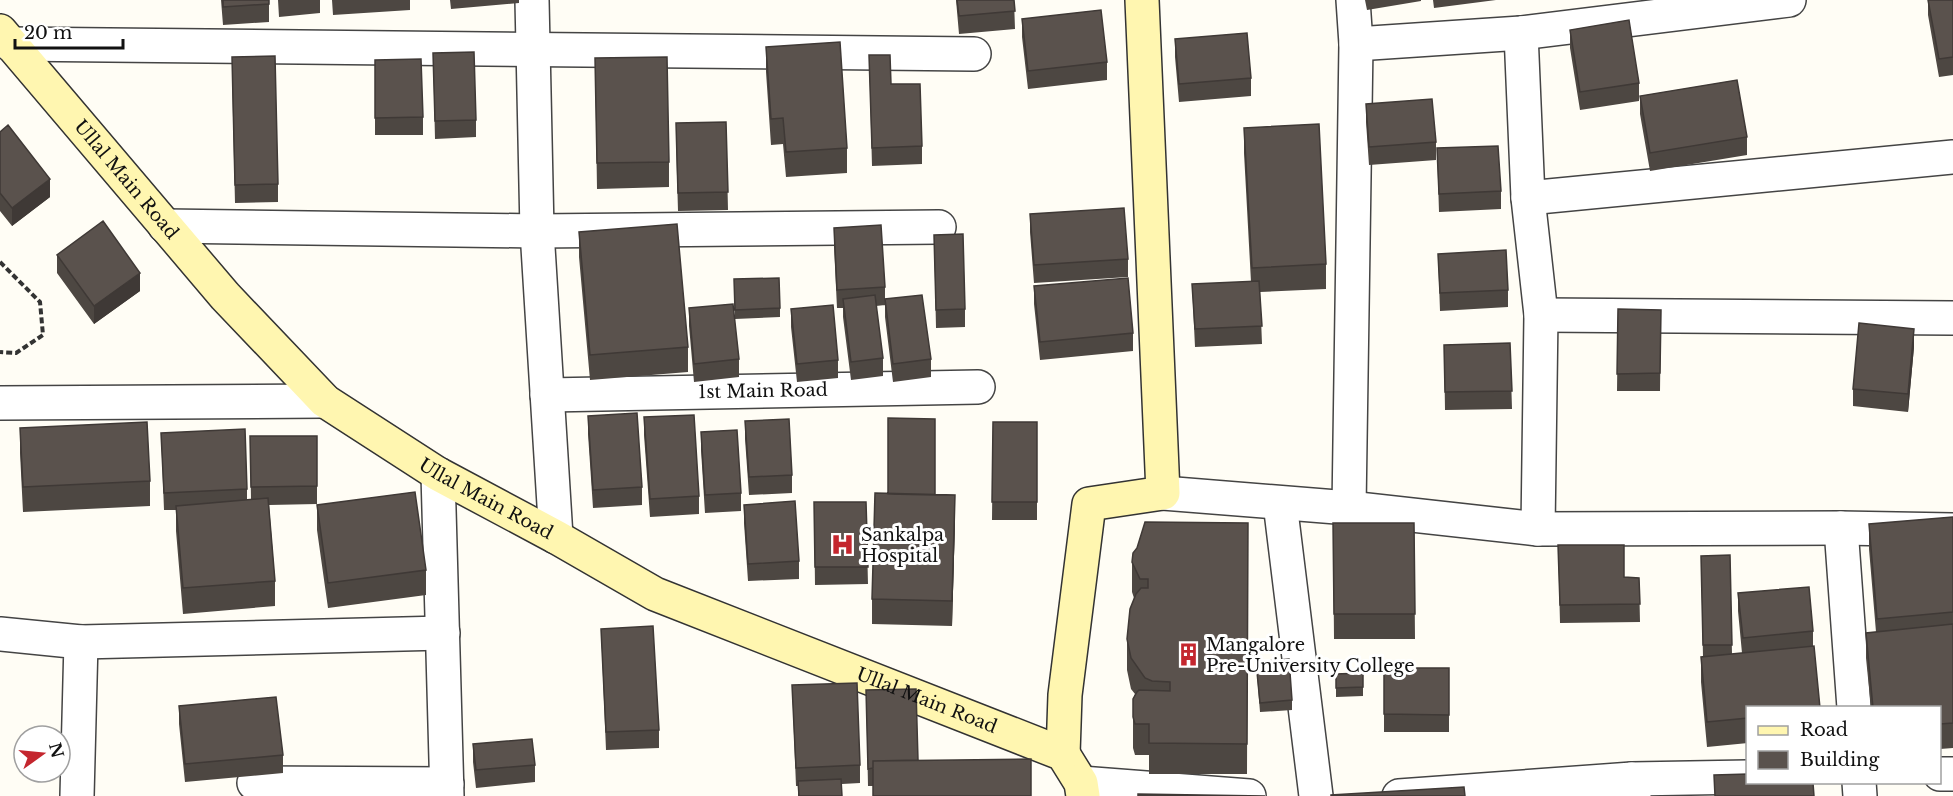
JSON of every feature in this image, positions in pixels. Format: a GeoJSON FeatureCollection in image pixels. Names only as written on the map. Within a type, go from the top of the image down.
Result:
{"type":"FeatureCollection","features":[{"type":"Feature","properties":{"kind":"main road"},"geometry":{"type":"LineString","coordinates":[[1082,789],[1063,754],[1065,695],[1089,504],[1163,493],[1142,0]]}},
{"type":"Feature","properties":{"kind":"main road","name":"Ullal Main Road"},"geometry":{"type":"LineString","coordinates":[[5,38],[225,296],[325,401],[438,474],[656,594],[1063,754]]}},
{"type":"Feature","properties":{"kind":"street"},"geometry":{"type":"LineString","coordinates":[[532,0],[535,49],[537,231],[556,537]]}},
{"type":"Feature","properties":{"kind":"street"},"geometry":{"type":"LineString","coordinates":[[1349,508],[1356,44],[1353,0]]}},
{"type":"Feature","properties":{"kind":"street"},"geometry":{"type":"LineString","coordinates":[[1356,44],[1521,33],[1789,0]]}},
{"type":"Feature","properties":{"kind":"street"},"geometry":{"type":"LineString","coordinates":[[1521,33],[1528,198],[1541,315],[1538,529]]}},
{"type":"Feature","properties":{"kind":"street"},"geometry":{"type":"LineString","coordinates":[[5,38],[535,49],[974,54]]}},
{"type":"Feature","properties":{"kind":"street"},"geometry":{"type":"LineString","coordinates":[[1528,198],[1953,157]]}},
{"type":"Feature","properties":{"kind":"street"},"geometry":{"type":"LineString","coordinates":[[165,226],[537,231],[939,226]]}},
{"type":"Feature","properties":{"kind":"street"},"geometry":{"type":"LineString","coordinates":[[1541,315],[1953,318]]}},
{"type":"Feature","properties":{"kind":"street","name":"1st Main Road"},"geometry":{"type":"LineString","coordinates":[[547,395],[978,387]]}},
{"type":"Feature","properties":{"kind":"street"},"geometry":{"type":"LineString","coordinates":[[0,402],[325,401]]}},
{"type":"Feature","properties":{"kind":"street"},"geometry":{"type":"LineString","coordinates":[[254,783],[447,790],[438,474]]}},
{"type":"Feature","properties":{"kind":"street"},"geometry":{"type":"LineString","coordinates":[[1163,493],[1349,508],[1538,529],[1953,530]]}},
{"type":"Feature","properties":{"kind":"street"},"geometry":{"type":"LineString","coordinates":[[1280,503],[1316,796]]}},
{"type":"Feature","properties":{"kind":"street"},"geometry":{"type":"LineString","coordinates":[[1841,528],[1854,706]]}},
{"type":"Feature","properties":{"kind":"street"},"geometry":{"type":"LineString","coordinates":[[0,634],[81,642],[442,633]]}},
{"type":"Feature","properties":{"kind":"street"},"geometry":{"type":"LineString","coordinates":[[77,796],[81,642]]}},
{"type":"Feature","properties":{"kind":"street"},"geometry":{"type":"LineString","coordinates":[[1399,796],[1633,788],[1746,777]]}},
{"type":"Feature","properties":{"kind":"street"},"geometry":{"type":"LineString","coordinates":[[1082,789],[1249,796]]}},
{"type":"Feature","properties":{"kind":"path"},"geometry":{"type":"LineString","coordinates":[[0,262],[40,302],[43,335],[16,353],[0,352]]}},
{"type":"Feature","properties":{"kind":"building"},"geometry":{"type":"Polygon","coordinates":[[[223,0],[269,0],[269,4],[223,7],[223,0]]]}},
{"type":"Feature","properties":{"kind":"building"},"geometry":{"type":"Polygon","coordinates":[[[957,0],[1014,0],[1015,11],[959,16],[957,0]]]}},
{"type":"Feature","properties":{"kind":"building"},"geometry":{"type":"Polygon","coordinates":[[[1928,0],[1953,0],[1953,57],[1939,59],[1928,0]]]}},
{"type":"Feature","properties":{"kind":"building"},"geometry":{"type":"Polygon","coordinates":[[[1101,10],[1107,62],[1028,71],[1022,19],[1101,10]]]}},
{"type":"Feature","properties":{"kind":"building"},"geometry":{"type":"Polygon","coordinates":[[[1629,20],[1639,83],[1580,92],[1570,30],[1629,20]]]}},
{"type":"Feature","properties":{"kind":"building"},"geometry":{"type":"Polygon","coordinates":[[[1247,33],[1251,78],[1179,84],[1175,39],[1247,33]]]}},
{"type":"Feature","properties":{"kind":"building"},"geometry":{"type":"Polygon","coordinates":[[[840,42],[847,148],[786,152],[783,118],[771,119],[766,47],[840,42]]]}},
{"type":"Feature","properties":{"kind":"building"},"geometry":{"type":"Polygon","coordinates":[[[474,52],[476,120],[435,121],[433,53],[474,52]]]}},
{"type":"Feature","properties":{"kind":"building"},"geometry":{"type":"Polygon","coordinates":[[[869,55],[890,55],[891,84],[920,84],[922,146],[872,148],[869,55]]]}},
{"type":"Feature","properties":{"kind":"building"},"geometry":{"type":"Polygon","coordinates":[[[275,56],[278,184],[235,185],[232,57],[275,56]]]}},
{"type":"Feature","properties":{"kind":"building"},"geometry":{"type":"Polygon","coordinates":[[[667,57],[669,162],[597,163],[595,58],[667,57]]]}},
{"type":"Feature","properties":{"kind":"building"},"geometry":{"type":"Polygon","coordinates":[[[421,59],[423,117],[375,118],[375,60],[421,59]]]}},
{"type":"Feature","properties":{"kind":"building"},"geometry":{"type":"Polygon","coordinates":[[[1737,80],[1747,137],[1650,153],[1640,96],[1737,80]]]}},
{"type":"Feature","properties":{"kind":"building"},"geometry":{"type":"Polygon","coordinates":[[[1432,99],[1436,142],[1369,147],[1366,104],[1432,99]]]}},
{"type":"Feature","properties":{"kind":"building"},"geometry":{"type":"Polygon","coordinates":[[[726,122],[728,192],[678,193],[676,123],[726,122]]]}},
{"type":"Feature","properties":{"kind":"building"},"geometry":{"type":"Polygon","coordinates":[[[1319,124],[1326,264],[1252,268],[1244,128],[1319,124]]]}},
{"type":"Feature","properties":{"kind":"building"},"geometry":{"type":"Polygon","coordinates":[[[8,125],[50,179],[12,208],[0,193],[0,132],[8,125]]]}},
{"type":"Feature","properties":{"kind":"building"},"geometry":{"type":"Polygon","coordinates":[[[1498,146],[1501,191],[1439,194],[1437,148],[1498,146]]]}},
{"type":"Feature","properties":{"kind":"building"},"geometry":{"type":"Polygon","coordinates":[[[1124,208],[1128,259],[1034,265],[1030,214],[1124,208]]]}},
{"type":"Feature","properties":{"kind":"building"},"geometry":{"type":"Polygon","coordinates":[[[103,221],[140,273],[94,306],[57,255],[103,221]]]}},
{"type":"Feature","properties":{"kind":"building"},"geometry":{"type":"Polygon","coordinates":[[[677,224],[688,347],[590,355],[579,232],[677,224]]]}},
{"type":"Feature","properties":{"kind":"building"},"geometry":{"type":"Polygon","coordinates":[[[881,225],[885,287],[837,290],[834,228],[881,225]]]}},
{"type":"Feature","properties":{"kind":"building"},"geometry":{"type":"Polygon","coordinates":[[[963,234],[965,309],[936,310],[934,235],[963,234]]]}},
{"type":"Feature","properties":{"kind":"building"},"geometry":{"type":"Polygon","coordinates":[[[1506,250],[1508,290],[1440,293],[1438,254],[1506,250]]]}},
{"type":"Feature","properties":{"kind":"building"},"geometry":{"type":"Polygon","coordinates":[[[779,278],[780,308],[735,310],[734,279],[779,278]]]}},
{"type":"Feature","properties":{"kind":"building"},"geometry":{"type":"Polygon","coordinates":[[[1128,278],[1133,333],[1040,342],[1034,286],[1128,278]]]}},
{"type":"Feature","properties":{"kind":"building"},"geometry":{"type":"Polygon","coordinates":[[[1259,281],[1262,326],[1195,329],[1192,284],[1259,281]]]}},
{"type":"Feature","properties":{"kind":"building"},"geometry":{"type":"Polygon","coordinates":[[[875,295],[883,358],[851,362],[843,299],[875,295]]]}},
{"type":"Feature","properties":{"kind":"building"},"geometry":{"type":"Polygon","coordinates":[[[922,295],[931,359],[893,364],[885,299],[922,295]]]}},
{"type":"Feature","properties":{"kind":"building"},"geometry":{"type":"Polygon","coordinates":[[[733,304],[739,359],[694,364],[689,308],[733,304]]]}},
{"type":"Feature","properties":{"kind":"building"},"geometry":{"type":"Polygon","coordinates":[[[833,305],[838,360],[797,364],[791,309],[833,305]]]}},
{"type":"Feature","properties":{"kind":"building"},"geometry":{"type":"Polygon","coordinates":[[[1618,309],[1661,310],[1660,373],[1617,374],[1618,309]]]}},
{"type":"Feature","properties":{"kind":"building"},"geometry":{"type":"Polygon","coordinates":[[[1859,323],[1914,329],[1908,394],[1853,389],[1859,323]]]}},
{"type":"Feature","properties":{"kind":"building"},"geometry":{"type":"Polygon","coordinates":[[[1510,343],[1512,391],[1445,392],[1444,345],[1510,343]]]}},
{"type":"Feature","properties":{"kind":"building"},"geometry":{"type":"Polygon","coordinates":[[[637,413],[642,487],[593,490],[588,416],[637,413]]]}},
{"type":"Feature","properties":{"kind":"building"},"geometry":{"type":"Polygon","coordinates":[[[694,415],[699,496],[650,499],[644,417],[694,415]]]}},
{"type":"Feature","properties":{"kind":"building"},"geometry":{"type":"Polygon","coordinates":[[[888,418],[935,419],[935,495],[888,494],[888,418]]]}},
{"type":"Feature","properties":{"kind":"building"},"geometry":{"type":"Polygon","coordinates":[[[789,419],[792,475],[749,477],[745,421],[789,419]]]}},
{"type":"Feature","properties":{"kind":"building"},"geometry":{"type":"Polygon","coordinates":[[[147,422],[150,481],[23,487],[20,428],[147,422]]]}},
{"type":"Feature","properties":{"kind":"building"},"geometry":{"type":"Polygon","coordinates":[[[993,422],[1037,422],[1037,502],[992,502],[993,422]]]}},
{"type":"Feature","properties":{"kind":"building"},"geometry":{"type":"Polygon","coordinates":[[[245,429],[247,489],[164,493],[161,433],[245,429]]]}},
{"type":"Feature","properties":{"kind":"building"},"geometry":{"type":"Polygon","coordinates":[[[737,430],[741,493],[705,495],[701,432],[737,430]]]}},
{"type":"Feature","properties":{"kind":"building"},"geometry":{"type":"Polygon","coordinates":[[[250,436],[317,436],[317,486],[251,487],[250,436]]]}},
{"type":"Feature","properties":{"kind":"building"},"geometry":{"type":"Polygon","coordinates":[[[415,492],[426,570],[328,583],[317,505],[415,492]]]}},
{"type":"Feature","properties":{"kind":"building"},"geometry":{"type":"Polygon","coordinates":[[[875,493],[955,495],[952,601],[872,599],[875,493]]]}},
{"type":"Feature","properties":{"kind":"building"},"geometry":{"type":"Polygon","coordinates":[[[268,498],[275,581],[183,588],[176,506],[268,498]]]}},
{"type":"Feature","properties":{"kind":"building"},"geometry":{"type":"Polygon","coordinates":[[[795,501],[799,561],[748,564],[744,505],[795,501]]]}},
{"type":"Feature","properties":{"kind":"building"},"geometry":{"type":"Polygon","coordinates":[[[814,502],[866,502],[868,567],[815,567],[814,502]]]}},
{"type":"Feature","properties":{"kind":"building"},"geometry":{"type":"Polygon","coordinates":[[[1953,517],[1953,612],[1877,619],[1869,524],[1953,517]]]}},
{"type":"Feature","properties":{"kind":"building","name":"Mangalore Pre-University College"},"geometry":{"type":"Polygon","coordinates":[[[1145,522],[1248,523],[1247,744],[1149,743],[1149,724],[1135,724],[1133,699],[1139,690],[1170,691],[1170,682],[1152,681],[1145,678],[1131,658],[1127,639],[1130,609],[1136,594],[1141,588],[1148,588],[1148,579],[1140,579],[1132,562],[1133,553],[1137,548],[1145,522]]]}},
{"type":"Feature","properties":{"kind":"building"},"geometry":{"type":"Polygon","coordinates":[[[1333,523],[1414,523],[1415,614],[1334,614],[1333,523]]]}},
{"type":"Feature","properties":{"kind":"building"},"geometry":{"type":"Polygon","coordinates":[[[1558,545],[1624,545],[1624,577],[1639,578],[1640,604],[1560,605],[1558,545]]]}},
{"type":"Feature","properties":{"kind":"building"},"geometry":{"type":"Polygon","coordinates":[[[1730,555],[1732,645],[1703,645],[1701,556],[1730,555]]]}},
{"type":"Feature","properties":{"kind":"building"},"geometry":{"type":"Polygon","coordinates":[[[1809,587],[1813,631],[1743,638],[1738,593],[1809,587]]]}},
{"type":"Feature","properties":{"kind":"building"},"geometry":{"type":"Polygon","coordinates":[[[1953,624],[1953,723],[1941,724],[1941,706],[1873,706],[1866,633],[1953,624]]]}},
{"type":"Feature","properties":{"kind":"building"},"geometry":{"type":"Polygon","coordinates":[[[653,626],[659,730],[606,732],[601,629],[653,626]]]}},
{"type":"Feature","properties":{"kind":"building"},"geometry":{"type":"Polygon","coordinates":[[[1814,646],[1820,706],[1746,706],[1746,718],[1707,722],[1701,657],[1814,646]]]}},
{"type":"Feature","properties":{"kind":"building"},"geometry":{"type":"Polygon","coordinates":[[[1289,659],[1292,700],[1260,703],[1256,662],[1289,659]]]}},
{"type":"Feature","properties":{"kind":"building"},"geometry":{"type":"Polygon","coordinates":[[[1384,668],[1449,668],[1449,715],[1384,714],[1384,668]]]}},
{"type":"Feature","properties":{"kind":"building"},"geometry":{"type":"Polygon","coordinates":[[[1363,673],[1363,687],[1336,688],[1336,674],[1363,673]]]}},
{"type":"Feature","properties":{"kind":"building"},"geometry":{"type":"Polygon","coordinates":[[[857,683],[860,765],[796,768],[792,685],[857,683]]]}},
{"type":"Feature","properties":{"kind":"building"},"geometry":{"type":"Polygon","coordinates":[[[916,689],[918,760],[873,761],[873,768],[868,769],[866,690],[916,689]]]}},
{"type":"Feature","properties":{"kind":"building"},"geometry":{"type":"Polygon","coordinates":[[[276,697],[283,755],[185,764],[179,706],[276,697]]]}},
{"type":"Feature","properties":{"kind":"building"},"geometry":{"type":"Polygon","coordinates":[[[532,739],[535,765],[476,770],[473,744],[532,739]]]}},
{"type":"Feature","properties":{"kind":"building"},"geometry":{"type":"Polygon","coordinates":[[[1031,759],[1031,796],[873,796],[873,761],[1031,759]]]}},
{"type":"Feature","properties":{"kind":"building"},"geometry":{"type":"Polygon","coordinates":[[[1746,774],[1746,784],[1813,784],[1814,796],[1715,796],[1714,775],[1746,774]]]}},
{"type":"Feature","properties":{"kind":"building"},"geometry":{"type":"Polygon","coordinates":[[[841,779],[842,796],[799,796],[798,781],[841,779]]]}},
{"type":"Feature","properties":{"kind":"building"},"geometry":{"type":"Polygon","coordinates":[[[1464,787],[1465,796],[1331,796],[1331,795],[1464,787]]]}},
{"type":"Feature","properties":{"kind":"building"},"geometry":{"type":"Polygon","coordinates":[[[1138,794],[1265,796],[1138,796],[1138,794]]]}},
{"type":"Feature","properties":{"kind":"place","name":"Sankalpa Hospital"},"geometry":{"type":"Point","coordinates":[843,545]}},
{"type":"Feature","properties":{"kind":"place","name":"Mangalore Pre-University College"},"geometry":{"type":"Point","coordinates":[1188,655]}}]}
